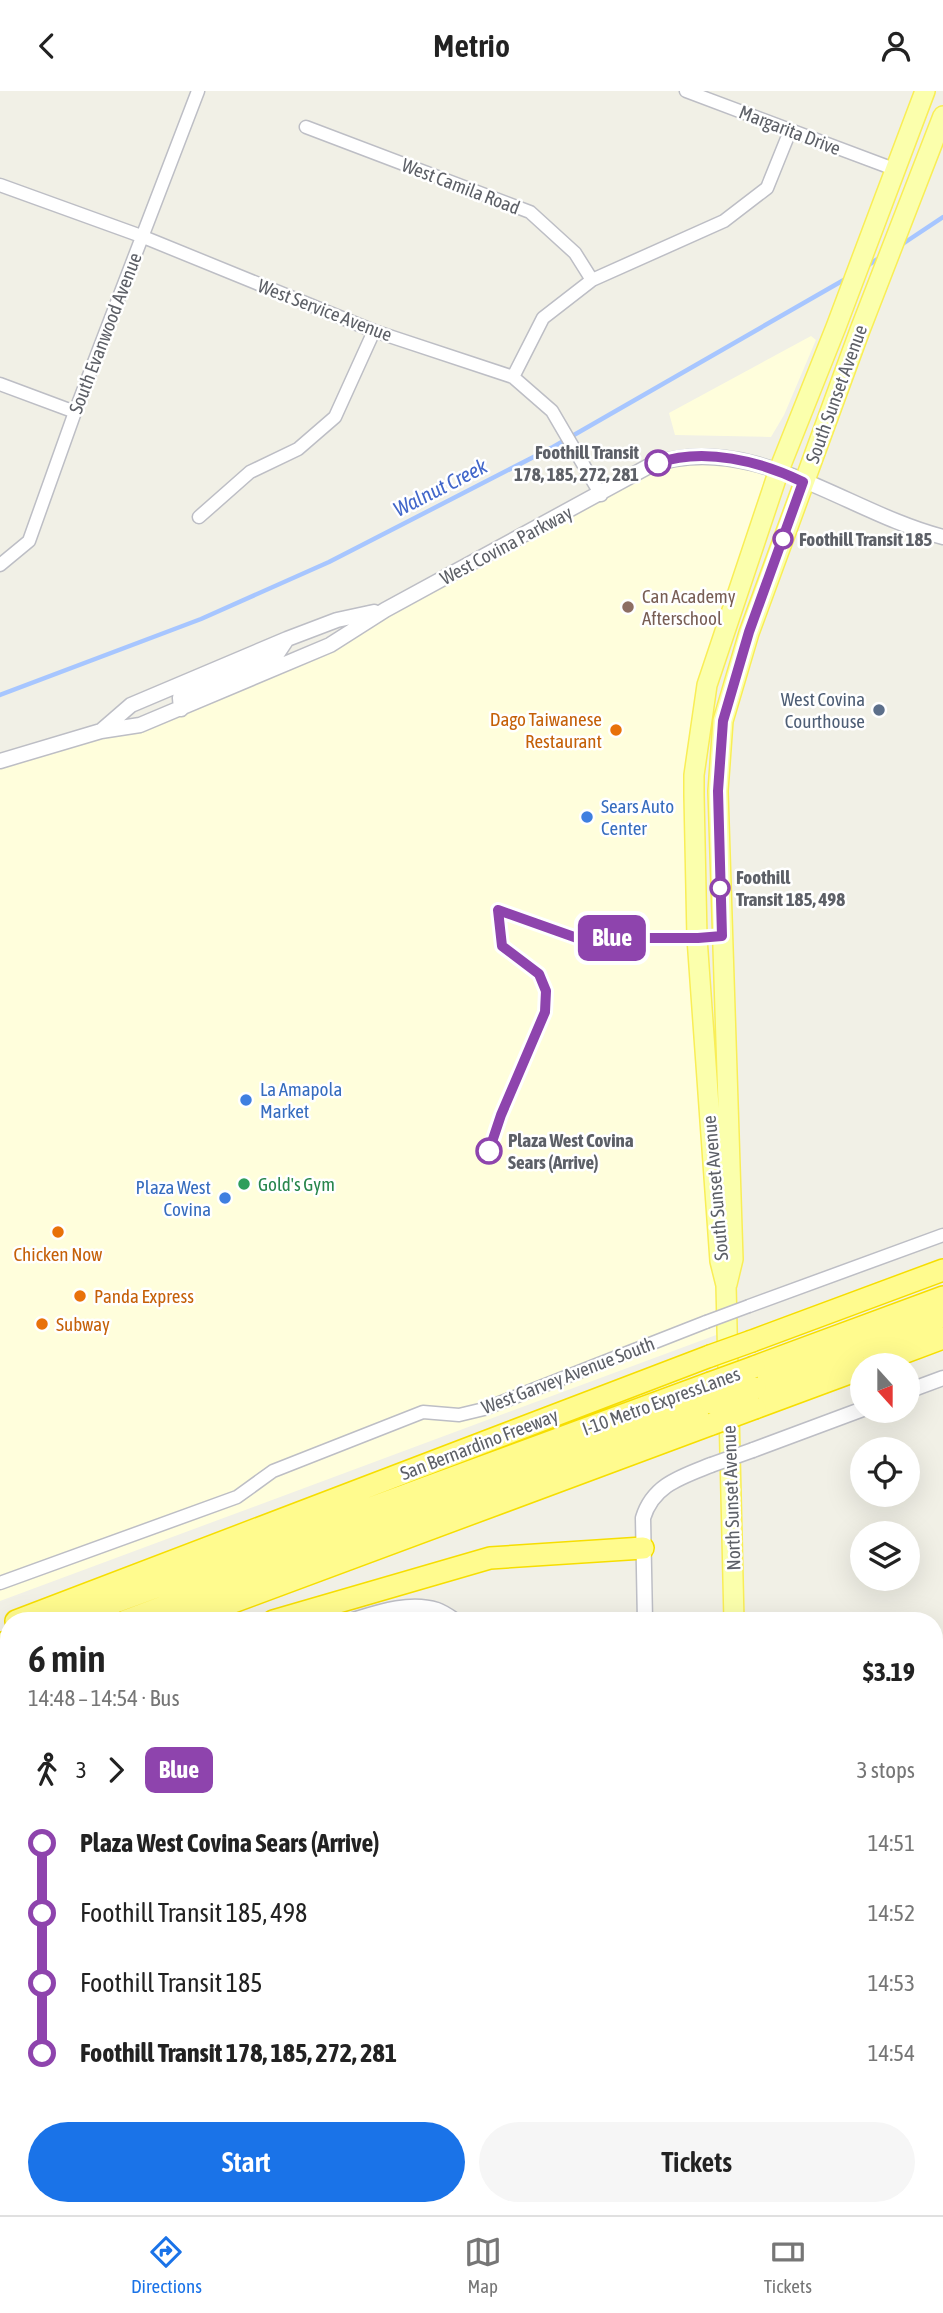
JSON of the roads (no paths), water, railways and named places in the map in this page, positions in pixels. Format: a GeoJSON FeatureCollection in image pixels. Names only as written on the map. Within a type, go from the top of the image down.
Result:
{"type":"FeatureCollection","features":[{"type":"Feature","properties":{"kind":"highway","name":"San Bernardino Freeway"},"geometry":{"type":"LineString","coordinates":[[40,1612],[709,1356],[943,1270]]}},
{"type":"Feature","properties":{"kind":"highway","name":"I-10 Metro ExpressLanes"},"geometry":{"type":"LineString","coordinates":[[755,1387],[943,1297]]}},
{"type":"Feature","properties":{"kind":"highway","name":"I-10 Metro ExpressLanes"},"geometry":{"type":"LineString","coordinates":[[90,1612],[715,1396],[755,1387],[943,1316]]}},
{"type":"Feature","properties":{"kind":"highway"},"geometry":{"type":"LineString","coordinates":[[903,1353],[943,1338]]}},
{"type":"Feature","properties":{"kind":"highway"},"geometry":{"type":"LineString","coordinates":[[203,1612],[715,1396],[850,1370]]}},
{"type":"Feature","properties":{"kind":"highway","name":"I-10 Metro ExpressLanes"},"geometry":{"type":"LineString","coordinates":[[149,1612],[715,1396]]}},
{"type":"Feature","properties":{"kind":"highway"},"geometry":{"type":"LineString","coordinates":[[304,1612],[490,1558],[643,1548]]}},
{"type":"Feature","properties":{"kind":"main road","name":"South Sunset Avenue"},"geometry":{"type":"LineString","coordinates":[[726,1285],[720,1261],[698,938],[694,775],[707,685],[779,470],[925,91]]}},
{"type":"Feature","properties":{"kind":"main road","name":"South Sunset Avenue"},"geometry":{"type":"LineString","coordinates":[[726,1285],[733,1259],[718,791],[723,721],[749,632],[803,482],[943,116]]}},
{"type":"Feature","properties":{"kind":"main road","name":"North Sunset Avenue"},"geometry":{"type":"LineString","coordinates":[[726,1285],[715,1396],[733,1612]]}},
{"type":"Feature","properties":{"kind":"street","name":"South Evanwood Avenue"},"geometry":{"type":"LineString","coordinates":[[0,565],[29,541],[141,236],[198,91]]}},
{"type":"Feature","properties":{"kind":"street","name":"Margarita Drive"},"geometry":{"type":"LineString","coordinates":[[686,91],[894,169]]}},
{"type":"Feature","properties":{"kind":"street","name":"West Camila Road"},"geometry":{"type":"LineString","coordinates":[[306,127],[530,212],[575,253],[593,280]]}},
{"type":"Feature","properties":{"kind":"street"},"geometry":{"type":"LineString","coordinates":[[513,377],[543,318],[593,280],[724,221],[767,188],[790,131]]}},
{"type":"Feature","properties":{"kind":"street","name":"West Service Avenue"},"geometry":{"type":"LineString","coordinates":[[0,185],[141,236],[374,331],[513,377],[552,411],[601,495]]}},
{"type":"Feature","properties":{"kind":"street"},"geometry":{"type":"LineString","coordinates":[[199,516],[250,473],[298,449],[335,417],[374,331]]}},
{"type":"Feature","properties":{"kind":"street"},"geometry":{"type":"LineString","coordinates":[[0,384],[75,412]]}},
{"type":"Feature","properties":{"kind":"street","name":"West Covina Parkway"},"geometry":{"type":"LineString","coordinates":[[0,761],[101,731],[140,725],[330,645],[385,610],[652,465],[668,460],[695,455],[748,462],[779,470],[943,537]]}},
{"type":"Feature","properties":{"kind":"street","name":"West Covina Parkway"},"geometry":{"type":"LineString","coordinates":[[101,731],[131,705],[287,639],[337,621],[385,610]]}},
{"type":"Feature","properties":{"kind":"street"},"geometry":{"type":"LineString","coordinates":[[330,645],[340,628],[363,615]]}},
{"type":"Feature","properties":{"kind":"street"},"geometry":{"type":"LineString","coordinates":[[181,709],[180,698],[275,657],[287,639]]}},
{"type":"Feature","properties":{"kind":"street","name":"West Garvey Avenue South"},"geometry":{"type":"LineString","coordinates":[[0,1583],[237,1497],[273,1471],[423,1412],[459,1415],[484,1409],[706,1322],[943,1235]]}},
{"type":"Feature","properties":{"kind":"street"},"geometry":{"type":"LineString","coordinates":[[920,1387],[943,1378]]}},
{"type":"Feature","properties":{"kind":"street"},"geometry":{"type":"LineString","coordinates":[[645,1612],[643,1518],[646,1506],[655,1493],[678,1478],[850,1414]]}},
{"type":"Feature","properties":{"kind":"street"},"geometry":{"type":"LineString","coordinates":[[379,1612],[416,1608],[440,1612]]}},
{"type":"Feature","properties":{"kind":"waterway","name":"Walnut Creek"},"geometry":{"type":"LineString","coordinates":[[901,245],[943,217]]}},
{"type":"Feature","properties":{"kind":"waterway","name":"Walnut Creek"},"geometry":{"type":"LineString","coordinates":[[865,267],[881,257]]}},
{"type":"Feature","properties":{"kind":"waterway","name":"Walnut Creek"},"geometry":{"type":"LineString","coordinates":[[0,695],[201,619],[329,562],[553,447],[849,277]]}},
{"type":"Feature","properties":{"kind":"place","name":"Foothill Transit 178, 185, 272, 281"},"geometry":{"type":"Point","coordinates":[658,463]}},
{"type":"Feature","properties":{"kind":"place","name":"Foothill Transit 185"},"geometry":{"type":"Point","coordinates":[783,539]}},
{"type":"Feature","properties":{"kind":"place","name":"Can Academy Afterschool"},"geometry":{"type":"Point","coordinates":[628,607]}},
{"type":"Feature","properties":{"kind":"place","name":"West Covina Courthouse"},"geometry":{"type":"Point","coordinates":[879,710]}},
{"type":"Feature","properties":{"kind":"place","name":"Dago Taiwanese Restaurant"},"geometry":{"type":"Point","coordinates":[616,730]}},
{"type":"Feature","properties":{"kind":"place","name":"Sears Auto Center"},"geometry":{"type":"Point","coordinates":[587,817]}},
{"type":"Feature","properties":{"kind":"place","name":"Foothill Transit 185, 498"},"geometry":{"type":"Point","coordinates":[720,888]}},
{"type":"Feature","properties":{"kind":"place","name":"La Amapola Market"},"geometry":{"type":"Point","coordinates":[246,1100]}},
{"type":"Feature","properties":{"kind":"place","name":"Plaza West Covina Sears (Arrive)"},"geometry":{"type":"Point","coordinates":[489,1151]}},
{"type":"Feature","properties":{"kind":"place","name":"Gold's Gym"},"geometry":{"type":"Point","coordinates":[244,1184]}},
{"type":"Feature","properties":{"kind":"place","name":"Plaza West Covina"},"geometry":{"type":"Point","coordinates":[225,1198]}},
{"type":"Feature","properties":{"kind":"place","name":"Chicken Now"},"geometry":{"type":"Point","coordinates":[58,1232]}},
{"type":"Feature","properties":{"kind":"place","name":"Panda Express"},"geometry":{"type":"Point","coordinates":[80,1296]}},
{"type":"Feature","properties":{"kind":"place","name":"Subway"},"geometry":{"type":"Point","coordinates":[42,1324]}}]}
